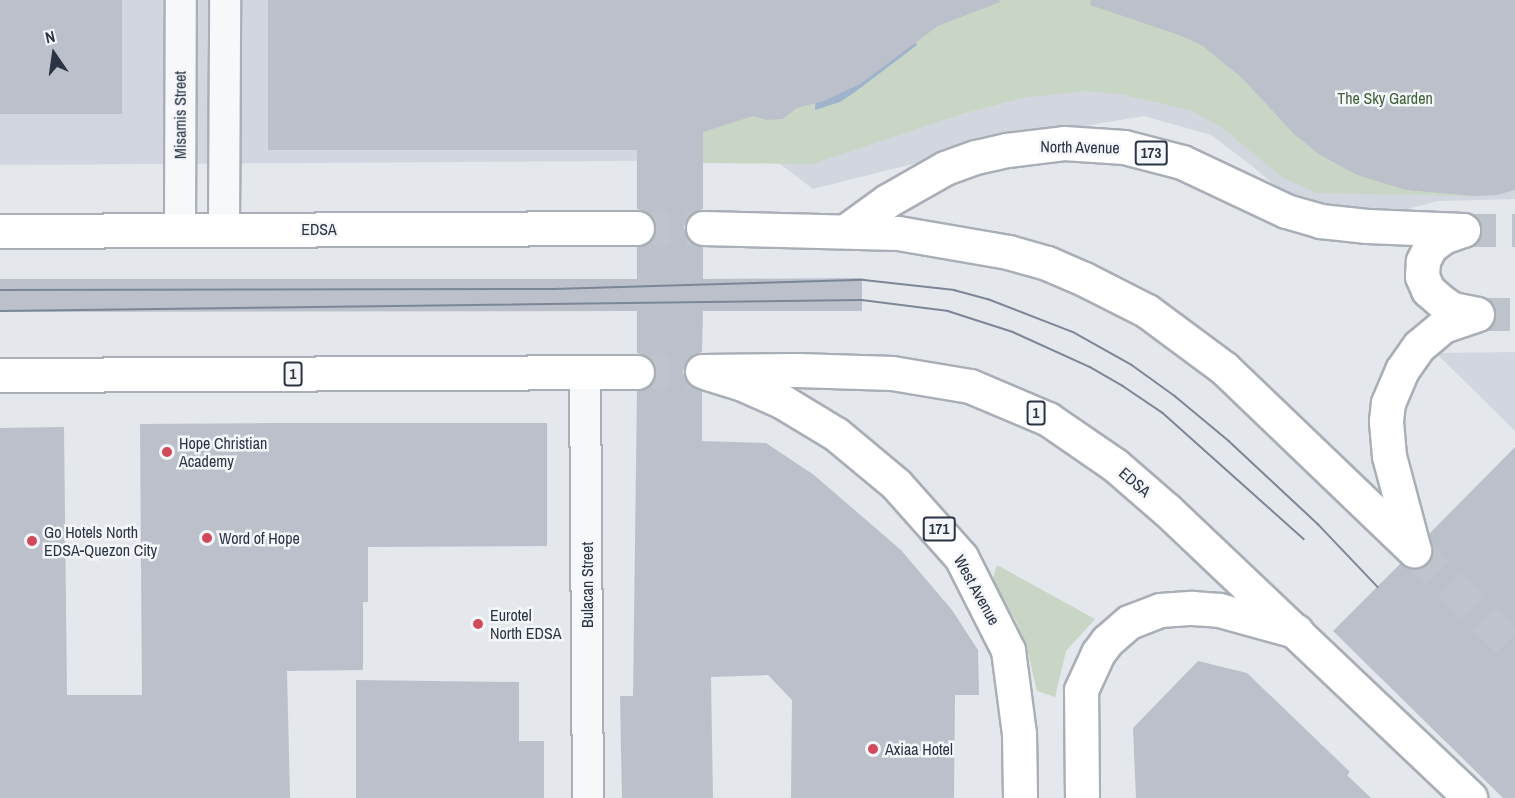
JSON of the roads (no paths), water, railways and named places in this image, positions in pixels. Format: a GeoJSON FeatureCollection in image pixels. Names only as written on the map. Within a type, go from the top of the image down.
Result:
{"type":"FeatureCollection","features":[{"type":"Feature","properties":{"kind":"main road","name":"North Avenue"},"geometry":{"type":"LineString","coordinates":[[1064,143],[1124,147],[1182,162],[1286,211],[1320,220],[1367,226],[1463,230],[1443,237],[1430,247],[1423,261],[1422,276],[1428,290],[1452,309],[1477,314],[1443,326],[1419,346],[1402,370],[1388,403],[1386,421],[1389,456],[1414,550],[1258,398],[1225,369],[1147,311],[1047,263],[1008,252],[898,233],[847,230],[887,201],[945,168],[996,152],[1064,143]]}},
{"type":"Feature","properties":{"kind":"main road","name":"EDSA"},"geometry":{"type":"LineString","coordinates":[[180,235],[224,228],[637,228]]}},
{"type":"Feature","properties":{"kind":"main road"},"geometry":{"type":"LineString","coordinates":[[703,228],[847,230]]}},
{"type":"Feature","properties":{"kind":"main road"},"geometry":{"type":"LineString","coordinates":[[0,231],[180,235]]}},
{"type":"Feature","properties":{"kind":"main road"},"geometry":{"type":"LineString","coordinates":[[0,245],[150,246],[180,235]]}},
{"type":"Feature","properties":{"kind":"main road","name":"EDSA"},"geometry":{"type":"LineString","coordinates":[[702,371],[797,370],[892,374],[970,386],[1048,418],[1115,465],[1296,631],[1470,798]]}},
{"type":"Feature","properties":{"kind":"main road","name":"West Avenue"},"geometry":{"type":"LineString","coordinates":[[702,371],[740,383],[783,402],[836,434],[896,484],[961,557],[1008,650],[1019,733],[1020,798]]}},
{"type":"Feature","properties":{"kind":"main road","name":"1"},"geometry":{"type":"LineString","coordinates":[[0,375],[637,372]]}},
{"type":"Feature","properties":{"kind":"main road"},"geometry":{"type":"LineString","coordinates":[[1082,798],[1081,690],[1098,653],[1129,622],[1160,610],[1192,608],[1219,610],[1296,631]]}},
{"type":"Feature","properties":{"kind":"street","name":"Misamis Street"},"geometry":{"type":"LineString","coordinates":[[180,235],[181,0]]}},
{"type":"Feature","properties":{"kind":"street"},"geometry":{"type":"LineString","coordinates":[[224,228],[225,0]]}},
{"type":"Feature","properties":{"kind":"street","name":"Bulacan Street"},"geometry":{"type":"LineString","coordinates":[[585,373],[588,798]]}},
{"type":"Feature","properties":{"kind":"water"},"geometry":{"type":"Polygon","coordinates":[[[899,22],[917,45],[840,102],[815,110],[816,78],[899,22]]]}},
{"type":"Feature","properties":{"kind":"tunnel"},"geometry":{"type":"LineString","coordinates":[[637,228],[703,228]]}},
{"type":"Feature","properties":{"kind":"tunnel"},"geometry":{"type":"LineString","coordinates":[[1463,230],[1515,230]]}},
{"type":"Feature","properties":{"kind":"tunnel"},"geometry":{"type":"LineString","coordinates":[[1477,314],[1515,314]]}},
{"type":"Feature","properties":{"kind":"tunnel"},"geometry":{"type":"LineString","coordinates":[[637,372],[702,371]]}},
{"type":"Feature","properties":{"kind":"tunnel"},"geometry":{"type":"LineString","coordinates":[[1414,550],[1515,649]]}},
{"type":"Feature","properties":{"kind":"tram line"},"geometry":{"type":"LineString","coordinates":[[0,290],[554,289],[864,280],[954,290],[988,299],[1073,332],[1132,365],[1175,396],[1229,441],[1318,524],[1378,587]]}},
{"type":"Feature","properties":{"kind":"tram line"},"geometry":{"type":"LineString","coordinates":[[0,311],[862,300],[948,311],[1013,332],[1090,367],[1123,386],[1163,413],[1304,539]]}},
{"type":"Feature","properties":{"kind":"place","name":"Hope Christian Academy"},"geometry":{"type":"Point","coordinates":[167,452]}},
{"type":"Feature","properties":{"kind":"place","name":"Word of Hope"},"geometry":{"type":"Point","coordinates":[207,538]}},
{"type":"Feature","properties":{"kind":"place","name":"Go Hotels North EDSA-Quezon City"},"geometry":{"type":"Point","coordinates":[32,541]}},
{"type":"Feature","properties":{"kind":"place","name":"Eurotel North EDSA"},"geometry":{"type":"Point","coordinates":[478,624]}},
{"type":"Feature","properties":{"kind":"place","name":"Axiaa Hotel"},"geometry":{"type":"Point","coordinates":[873,749]}},
{"type":"Feature","properties":{"kind":"park label","name":"The Sky Garden"},"geometry":{"type":"Point","coordinates":[1385,98]}}]}
